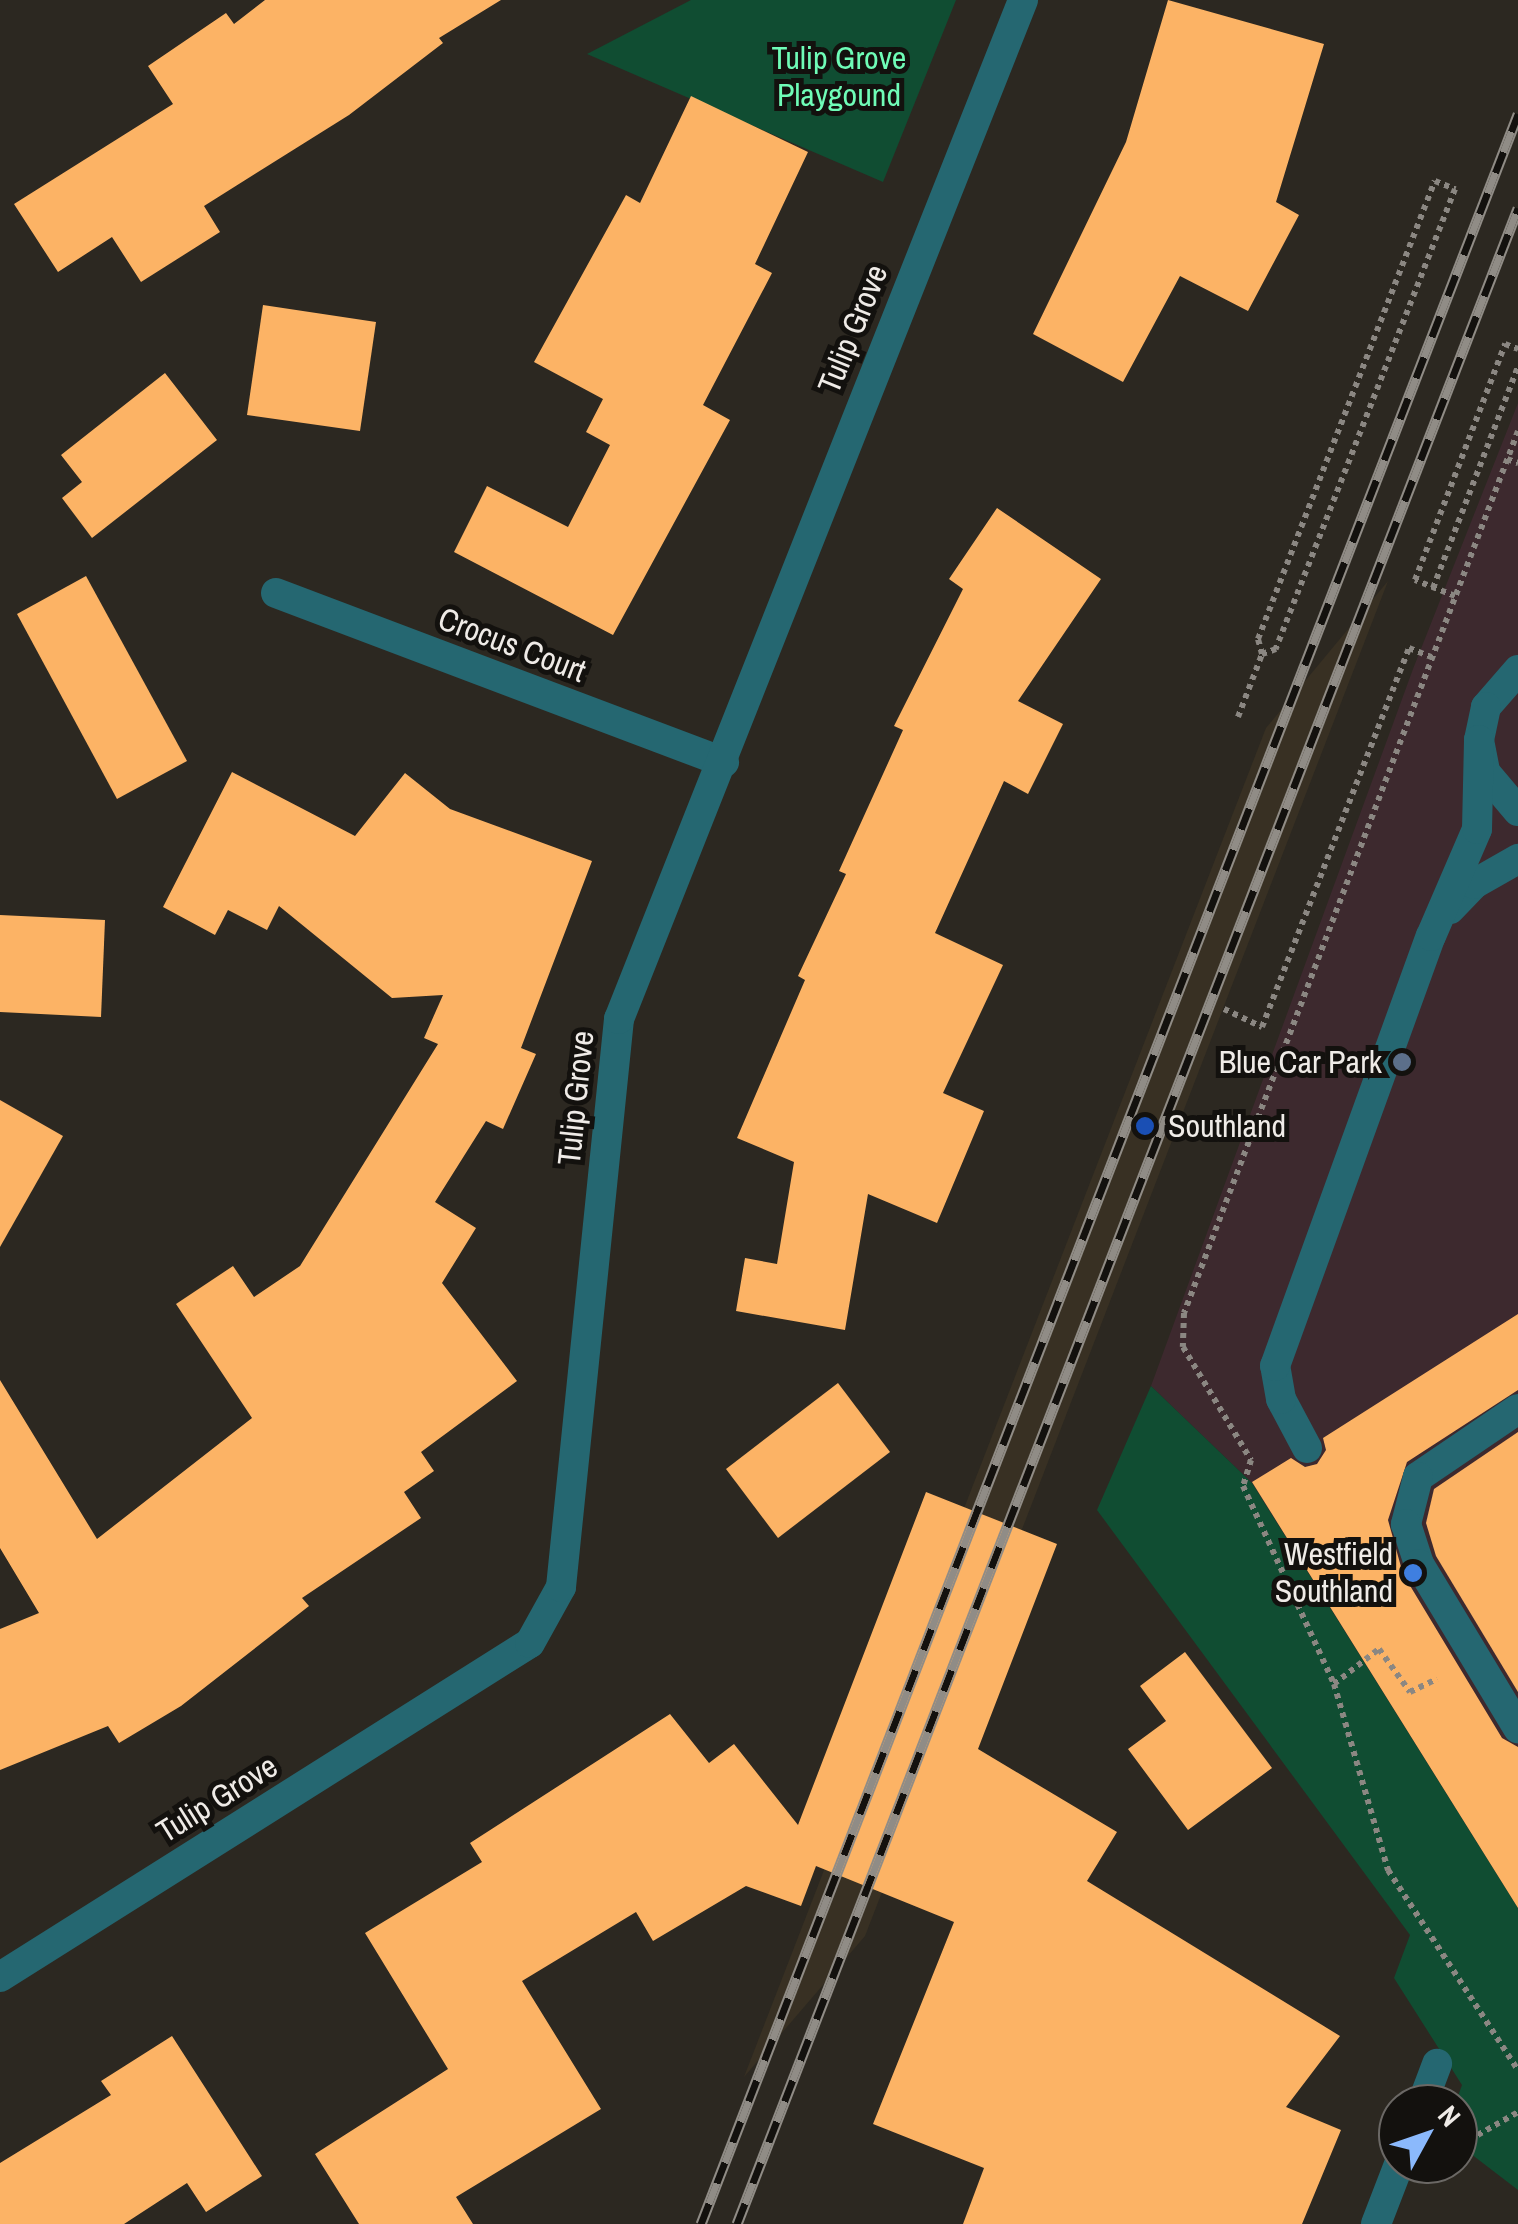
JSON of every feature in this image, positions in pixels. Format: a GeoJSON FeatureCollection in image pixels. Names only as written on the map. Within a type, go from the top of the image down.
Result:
{"type":"FeatureCollection","features":[{"type":"Feature","properties":{"kind":"street","name":"Tulip Grove"},"geometry":{"type":"LineString","coordinates":[[0,1976],[530,1643],[561,1587],[620,1020],[1022,0]]}},
{"type":"Feature","properties":{"kind":"street","name":"Crocus Court"},"geometry":{"type":"LineString","coordinates":[[276,592],[724,762]]}},
{"type":"Feature","properties":{"kind":"street"},"geometry":{"type":"LineString","coordinates":[[1308,1448],[1281,1399],[1275,1366],[1430,936],[1477,829],[1479,740],[1486,707],[1518,670]]}},
{"type":"Feature","properties":{"kind":"street"},"geometry":{"type":"LineString","coordinates":[[1479,740],[1485,772],[1518,812]]}},
{"type":"Feature","properties":{"kind":"street"},"geometry":{"type":"LineString","coordinates":[[1430,936],[1461,894],[1518,859]]}},
{"type":"Feature","properties":{"kind":"street"},"geometry":{"type":"LineString","coordinates":[[1518,1409],[1418,1477],[1406,1524],[1419,1564],[1518,1728]]}},
{"type":"Feature","properties":{"kind":"street"},"geometry":{"type":"LineString","coordinates":[[1430,2084],[1437,2064]]}},
{"type":"Feature","properties":{"kind":"street"},"geometry":{"type":"LineString","coordinates":[[1376,2224],[1391,2184]]}},
{"type":"Feature","properties":{"kind":"path"},"geometry":{"type":"LineString","coordinates":[[1238,717],[1262,654],[1258,640],[1435,181],[1454,189],[1276,649],[1262,654]]}},
{"type":"Feature","properties":{"kind":"path"},"geometry":{"type":"LineString","coordinates":[[1455,596],[1415,580],[1505,344],[1518,349]]}},
{"type":"Feature","properties":{"kind":"path"},"geometry":{"type":"LineString","coordinates":[[1433,588],[1518,366]]}},
{"type":"Feature","properties":{"kind":"path"},"geometry":{"type":"LineString","coordinates":[[1518,431],[1184,1313],[1182,1347],[1251,1460],[1243,1486],[1334,1684],[1388,1870],[1518,2070]]}},
{"type":"Feature","properties":{"kind":"path"},"geometry":{"type":"LineString","coordinates":[[1507,459],[1518,464]]}},
{"type":"Feature","properties":{"kind":"path"},"geometry":{"type":"LineString","coordinates":[[1224,1009],[1262,1027],[1409,648],[1431,658]]}},
{"type":"Feature","properties":{"kind":"path"},"geometry":{"type":"LineString","coordinates":[[1334,1684],[1379,1649],[1410,1692],[1447,1674]]}},
{"type":"Feature","properties":{"kind":"path"},"geometry":{"type":"LineString","coordinates":[[1478,2135],[1518,2112]]}},
{"type":"Feature","properties":{"kind":"shaded area"},"geometry":{"type":"Polygon","coordinates":[[[1518,403],[1518,1908],[1252,1483],[1151,1386],[1413,669],[1518,403]]]}},
{"type":"Feature","properties":{"kind":"shaded area"},"geometry":{"type":"Polygon","coordinates":[[[1388,581],[865,1936],[744,2077],[1266,728],[1388,581]]]}},
{"type":"Feature","properties":{"kind":"green space","name":"Tulip Grove Playgound"},"geometry":{"type":"Polygon","coordinates":[[[691,0],[956,0],[883,182],[587,54],[691,0]]]}},
{"type":"Feature","properties":{"kind":"green space"},"geometry":{"type":"Polygon","coordinates":[[[1151,1386],[1252,1483],[1518,1908],[1518,2190],[1478,2159],[1478,2084],[1461,2084],[1394,1978],[1410,1935],[1097,1510],[1151,1386]]]}},
{"type":"Feature","properties":{"kind":"building"},"geometry":{"type":"Polygon","coordinates":[[[265,0],[501,0],[439,38],[443,43],[349,115],[204,206],[220,232],[141,282],[112,237],[58,272],[14,204],[173,104],[148,66],[226,13],[234,24],[265,0]]]}},
{"type":"Feature","properties":{"kind":"building"},"geometry":{"type":"Polygon","coordinates":[[[1168,0],[1324,44],[1276,202],[1299,215],[1248,311],[1180,276],[1123,382],[1033,334],[1126,142],[1168,0]]]}},
{"type":"Feature","properties":{"kind":"building"},"geometry":{"type":"Polygon","coordinates":[[[691,96],[808,152],[755,264],[772,273],[703,405],[730,420],[613,635],[454,552],[487,486],[568,527],[610,445],[586,432],[603,399],[534,362],[626,195],[640,203],[691,96]]]}},
{"type":"Feature","properties":{"kind":"building"},"geometry":{"type":"Polygon","coordinates":[[[263,305],[376,322],[360,431],[247,415],[263,305]]]}},
{"type":"Feature","properties":{"kind":"building"},"geometry":{"type":"Polygon","coordinates":[[[165,373],[217,440],[92,538],[62,498],[82,482],[61,455],[165,373]]]}},
{"type":"Feature","properties":{"kind":"building"},"geometry":{"type":"Polygon","coordinates":[[[997,508],[1101,579],[1018,701],[1063,724],[1028,794],[1004,781],[935,933],[1003,965],[943,1093],[984,1111],[937,1223],[868,1194],[845,1330],[736,1311],[745,1258],[777,1264],[794,1162],[737,1138],[805,980],[798,976],[846,874],[839,871],[903,730],[894,726],[963,589],[949,579],[997,508]]]}},
{"type":"Feature","properties":{"kind":"building"},"geometry":{"type":"Polygon","coordinates":[[[86,576],[187,761],[117,799],[17,614],[86,576]]]}},
{"type":"Feature","properties":{"kind":"building"},"geometry":{"type":"Polygon","coordinates":[[[232,772],[355,836],[405,773],[450,809],[592,861],[521,1048],[536,1054],[503,1129],[486,1121],[435,1202],[476,1228],[442,1283],[517,1381],[421,1452],[434,1471],[404,1492],[421,1518],[302,1598],[309,1606],[181,1706],[119,1743],[108,1726],[0,1770],[0,1629],[39,1613],[0,1548],[0,1380],[97,1539],[252,1418],[176,1304],[233,1266],[254,1297],[300,1266],[438,1044],[424,1038],[443,995],[392,998],[279,906],[267,930],[228,910],[215,935],[163,907],[232,772]]]}},
{"type":"Feature","properties":{"kind":"building"},"geometry":{"type":"Polygon","coordinates":[[[0,915],[105,920],[101,1017],[0,1012],[0,915]]]}},
{"type":"Feature","properties":{"kind":"building"},"geometry":{"type":"Polygon","coordinates":[[[0,1100],[63,1136],[0,1247],[0,1100]]]}},
{"type":"Feature","properties":{"kind":"building","name":"Westfield Southland"},"geometry":{"type":"Polygon","coordinates":[[[1518,1314],[1518,1390],[1407,1462],[1388,1520],[1403,1574],[1502,1738],[1518,1747],[1518,1908],[1252,1482],[1291,1458],[1305,1467],[1317,1464],[1326,1450],[1323,1438],[1518,1314]]]}},
{"type":"Feature","properties":{"kind":"building"},"geometry":{"type":"Polygon","coordinates":[[[838,1383],[890,1452],[778,1538],[726,1469],[838,1383]]]}},
{"type":"Feature","properties":{"kind":"building"},"geometry":{"type":"Polygon","coordinates":[[[1518,1432],[1518,1692],[1436,1556],[1426,1523],[1434,1489],[1518,1432]]]}},
{"type":"Feature","properties":{"kind":"building"},"geometry":{"type":"Polygon","coordinates":[[[926,1492],[1057,1544],[978,1749],[1117,1832],[1087,1881],[1340,2036],[1286,2107],[1341,2130],[1302,2224],[963,2224],[984,2168],[873,2124],[954,1922],[816,1866],[801,1906],[746,1886],[653,1941],[636,1912],[522,1981],[601,2109],[456,2197],[473,2224],[359,2224],[315,2154],[448,2069],[365,1933],[482,1862],[470,1843],[670,1714],[709,1763],[734,1744],[798,1825],[926,1492]]]}},
{"type":"Feature","properties":{"kind":"building"},"geometry":{"type":"Polygon","coordinates":[[[1185,1652],[1272,1768],[1188,1830],[1128,1749],[1166,1721],[1140,1686],[1185,1652]]]}},
{"type":"Feature","properties":{"kind":"building"},"geometry":{"type":"Polygon","coordinates":[[[172,2036],[262,2176],[206,2212],[187,2183],[124,2224],[0,2224],[0,2163],[111,2095],[101,2081],[172,2036]]]}},
{"type":"Feature","properties":{"kind":"railway"},"geometry":{"type":"LineString","coordinates":[[701,2224],[1518,114]]}},
{"type":"Feature","properties":{"kind":"railway"},"geometry":{"type":"LineString","coordinates":[[737,2224],[1518,208]]}},
{"type":"Feature","properties":{"kind":"place","name":"Blue Car Park"},"geometry":{"type":"Point","coordinates":[1402,1062]}},
{"type":"Feature","properties":{"kind":"place","name":"Southland"},"geometry":{"type":"Point","coordinates":[1145,1126]}},
{"type":"Feature","properties":{"kind":"place","name":"Westfield Southland"},"geometry":{"type":"Point","coordinates":[1413,1573]}}]}
